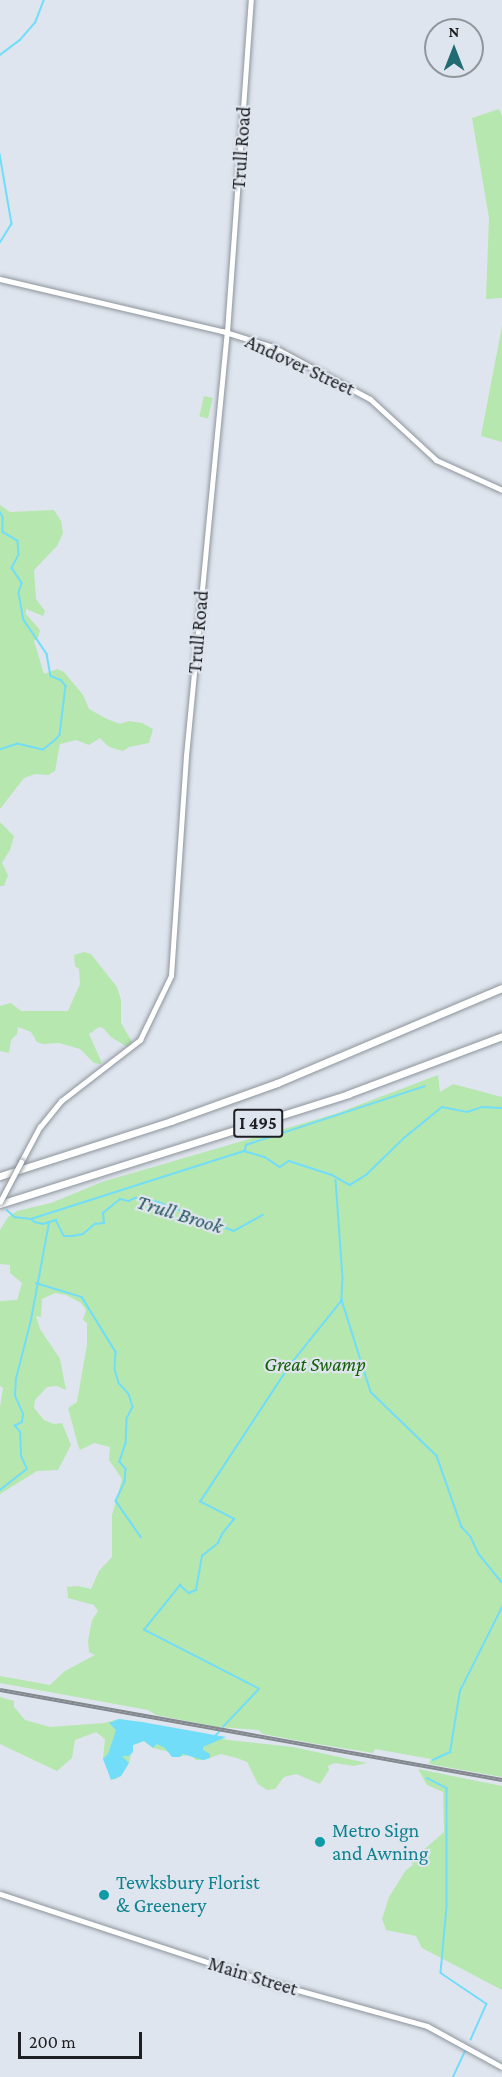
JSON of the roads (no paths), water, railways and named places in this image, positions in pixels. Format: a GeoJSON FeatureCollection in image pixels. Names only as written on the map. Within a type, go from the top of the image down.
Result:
{"type":"FeatureCollection","features":[{"type":"Feature","properties":{"kind":"highway","name":"I 495"},"geometry":{"type":"LineString","coordinates":[[0,1176],[171,1121],[276,1083],[502,988]]}},
{"type":"Feature","properties":{"kind":"highway","name":"I 495"},"geometry":{"type":"LineString","coordinates":[[0,1203],[389,1080],[502,1036]]}},
{"type":"Feature","properties":{"kind":"main road","name":"Andover Street"},"geometry":{"type":"LineString","coordinates":[[0,279],[227,332],[273,347],[370,399],[436,459],[502,490]]}},
{"type":"Feature","properties":{"kind":"main road","name":"Main Street"},"geometry":{"type":"LineString","coordinates":[[0,1894],[265,1981],[427,2026],[502,2067]]}},
{"type":"Feature","properties":{"kind":"street","name":"Trull Road"},"geometry":{"type":"LineString","coordinates":[[0,1203],[40,1126],[61,1101],[140,1040],[171,976],[186,756],[227,332],[251,0]]}},
{"type":"Feature","properties":{"kind":"water"},"geometry":{"type":"Polygon","coordinates":[[[119,1719],[226,1737],[203,1747],[203,1750],[210,1754],[210,1758],[203,1760],[183,1754],[180,1757],[172,1757],[165,1748],[157,1744],[153,1748],[144,1741],[133,1745],[133,1752],[129,1756],[122,1756],[129,1763],[121,1776],[111,1780],[103,1759],[108,1754],[116,1730],[109,1723],[119,1719]]]}},
{"type":"Feature","properties":{"kind":"waterway","name":"Trull Brook"},"geometry":{"type":"LineString","coordinates":[[0,55],[20,40],[35,23],[44,0]]}},
{"type":"Feature","properties":{"kind":"waterway","name":"Trull Brook"},"geometry":{"type":"LineString","coordinates":[[0,154],[12,224],[0,243]]}},
{"type":"Feature","properties":{"kind":"waterway"},"geometry":{"type":"LineString","coordinates":[[0,512],[3,517],[3,532],[18,541],[19,555],[12,568],[22,583],[19,593],[24,620],[47,654],[51,676],[61,680],[66,686],[60,735],[56,740],[43,750],[18,744],[0,750]]}},
{"type":"Feature","properties":{"kind":"waterway"},"geometry":{"type":"LineString","coordinates":[[245,1150],[246,1145],[425,1086]]}},
{"type":"Feature","properties":{"kind":"waterway"},"geometry":{"type":"LineString","coordinates":[[31,1219],[244,1151],[265,1157],[280,1167],[289,1161],[332,1175],[350,1185],[366,1175],[404,1138],[442,1107],[467,1112],[482,1107],[502,1108]]}},
{"type":"Feature","properties":{"kind":"waterway"},"geometry":{"type":"LineString","coordinates":[[336,1180],[343,1278],[342,1300],[371,1392],[437,1456],[462,1527],[471,1537],[479,1554],[502,1582]]}},
{"type":"Feature","properties":{"kind":"waterway","name":"Trull Brook"},"geometry":{"type":"LineString","coordinates":[[7,1210],[15,1217],[31,1219],[43,1224],[56,1220],[64,1236],[83,1234],[95,1224],[104,1223],[103,1213],[120,1199],[129,1201],[135,1198],[158,1202],[234,1231],[263,1215]]}},
{"type":"Feature","properties":{"kind":"waterway"},"geometry":{"type":"LineString","coordinates":[[0,1490],[27,1469],[21,1456],[20,1432],[15,1426],[22,1422],[23,1414],[15,1396],[16,1379],[31,1320],[49,1223]]}},
{"type":"Feature","properties":{"kind":"waterway"},"geometry":{"type":"LineString","coordinates":[[36,1283],[82,1297],[116,1352],[115,1369],[119,1383],[129,1394],[133,1407],[127,1419],[126,1443],[120,1462],[126,1469],[125,1482],[116,1501],[141,1537]]}},
{"type":"Feature","properties":{"kind":"waterway"},"geometry":{"type":"LineString","coordinates":[[223,1727],[259,1689],[144,1630],[180,1585],[189,1593],[196,1590],[202,1556],[218,1543],[234,1519],[200,1502],[290,1365],[342,1300]]}},
{"type":"Feature","properties":{"kind":"waterway"},"geometry":{"type":"LineString","coordinates":[[433,1760],[450,1752],[460,1691],[502,1607]]}},
{"type":"Feature","properties":{"kind":"waterway"},"geometry":{"type":"LineString","coordinates":[[214,1737],[219,1732]]}},
{"type":"Feature","properties":{"kind":"waterway"},"geometry":{"type":"LineString","coordinates":[[427,1778],[447,1788],[447,1907],[441,1973],[487,2004],[471,2040]]}},
{"type":"Feature","properties":{"kind":"waterway"},"geometry":{"type":"LineString","coordinates":[[453,2077],[465,2051]]}},
{"type":"Feature","properties":{"kind":"railway"},"geometry":{"type":"LineString","coordinates":[[0,1690],[502,1780]]}},
{"type":"Feature","properties":{"kind":"place","name":"Metro Sign and Awning"},"geometry":{"type":"Point","coordinates":[320,1842]}},
{"type":"Feature","properties":{"kind":"place","name":"Tewksbury Florist & Greenery"},"geometry":{"type":"Point","coordinates":[104,1895]}},
{"type":"Feature","properties":{"kind":"park label","name":"Great Swamp"},"geometry":{"type":"Point","coordinates":[315,1364]}}]}
